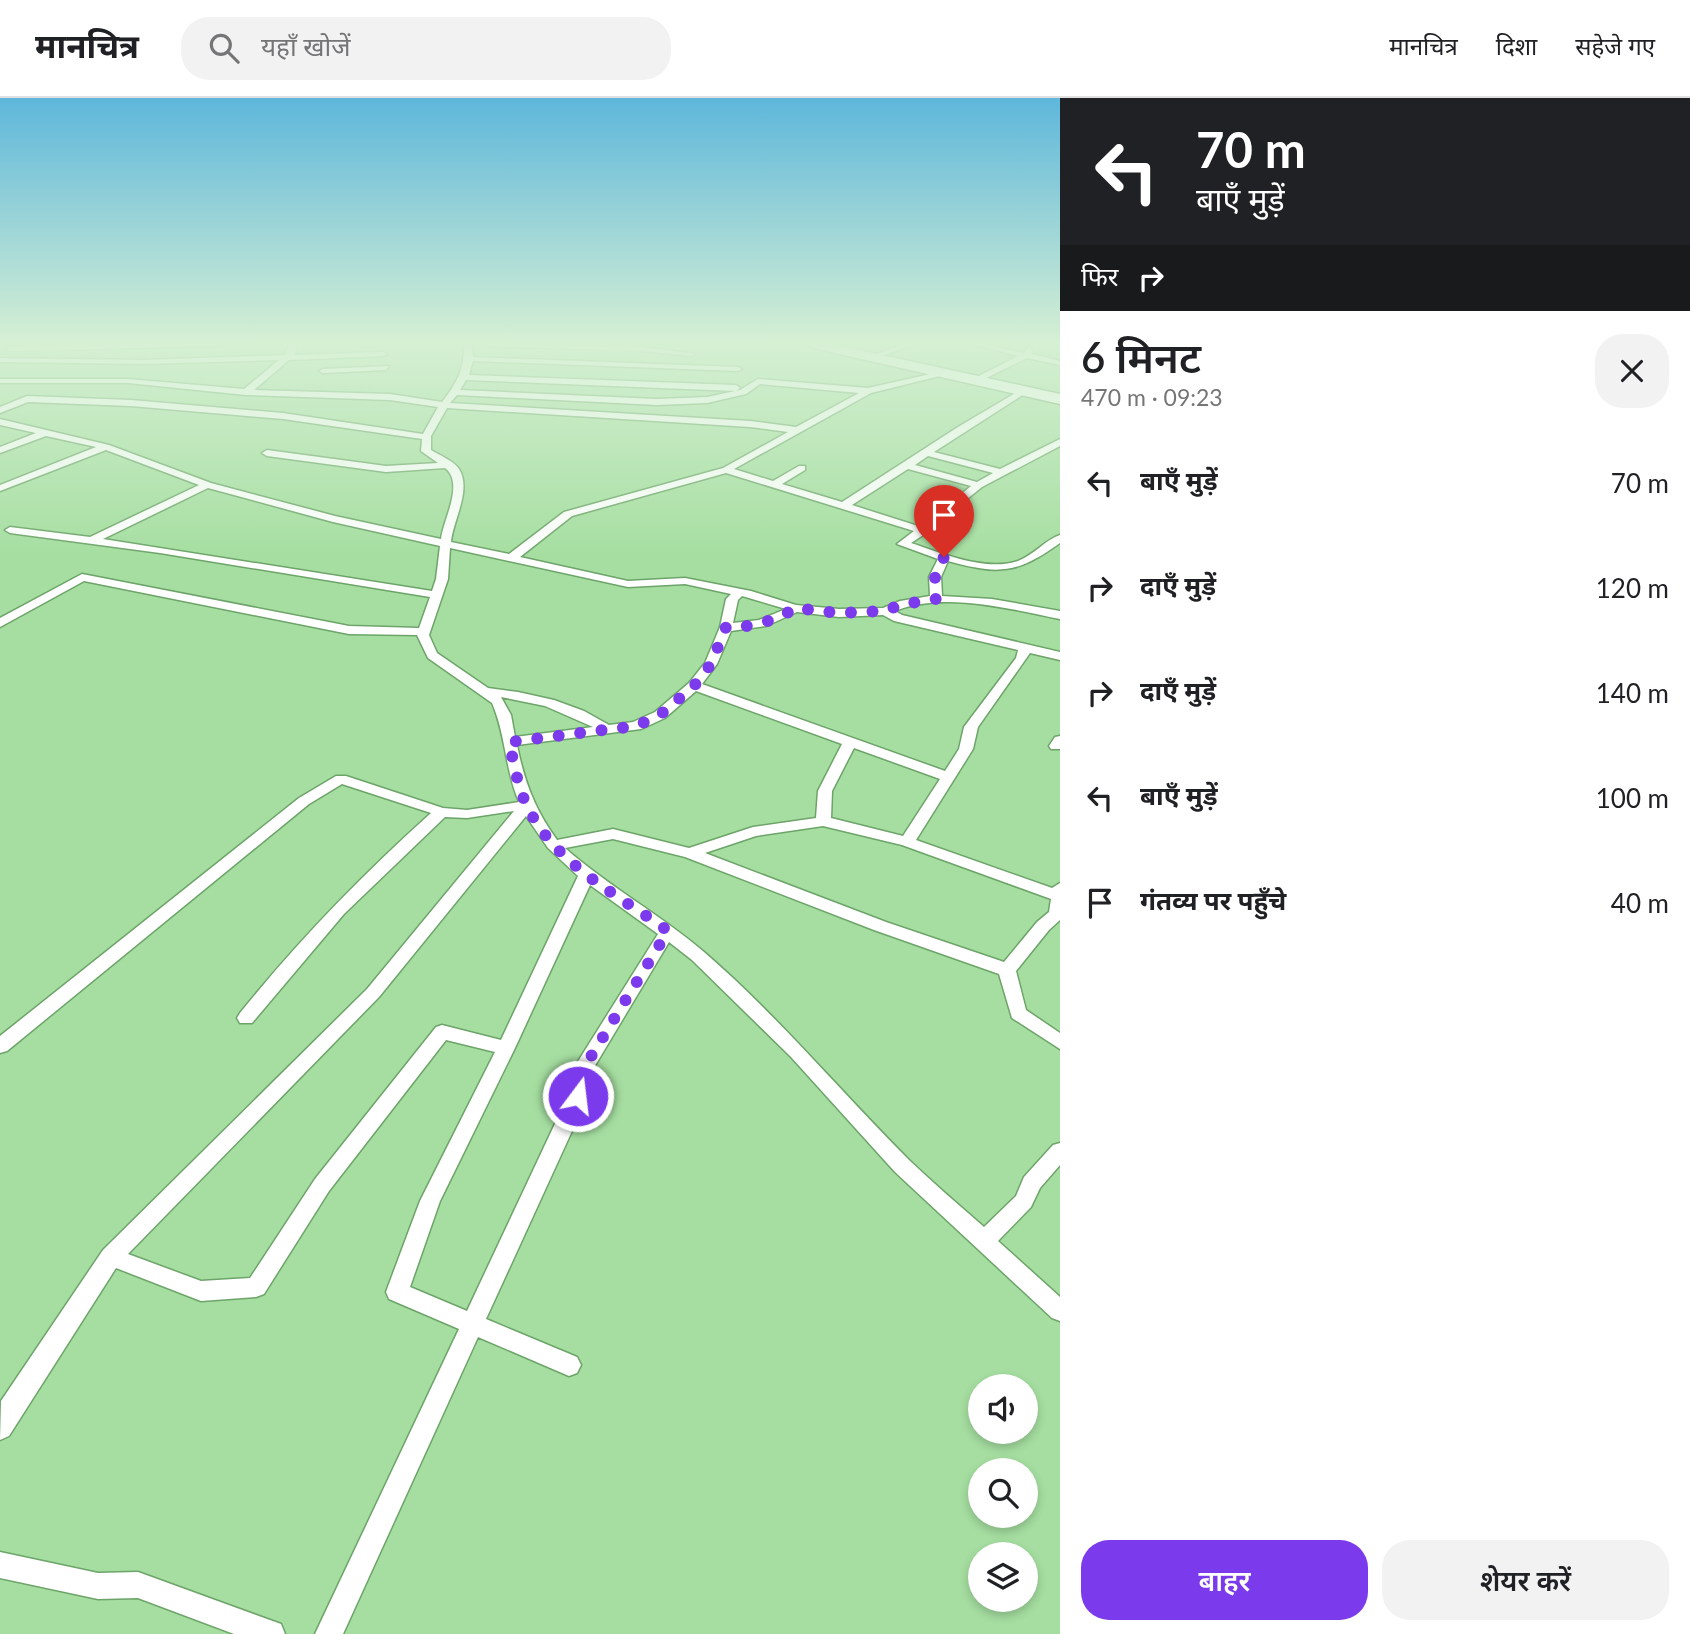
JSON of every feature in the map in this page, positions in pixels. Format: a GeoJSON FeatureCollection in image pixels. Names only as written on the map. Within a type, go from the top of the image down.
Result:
{"type":"FeatureCollection","features":[{"type":"Feature","properties":{"kind":"street"},"geometry":{"type":"LineString","coordinates":[[279,416],[426,437]]}},
{"type":"Feature","properties":{"kind":"street"},"geometry":{"type":"LineString","coordinates":[[439,416],[426,437],[426,451],[454,469],[458,489],[447,528],[442,579],[424,631],[426,645],[432,655],[489,692],[498,701],[504,715],[517,782],[527,805],[553,845],[586,875],[668,931],[698,956],[798,1052],[902,1166],[984,1241],[1057,1302]]}},
{"type":"Feature","properties":{"kind":"street"},"geometry":{"type":"LineString","coordinates":[[654,416],[798,430]]}},
{"type":"Feature","properties":{"kind":"street"},"geometry":{"type":"LineString","coordinates":[[510,559],[568,514],[726,470],[824,416]]}},
{"type":"Feature","properties":{"kind":"street"},"geometry":{"type":"LineString","coordinates":[[845,505],[983,416]]}},
{"type":"Feature","properties":{"kind":"street"},"geometry":{"type":"LineString","coordinates":[[0,422],[106,447],[207,485],[333,519],[628,584],[685,580],[795,608],[839,613],[885,611],[900,605],[936,599],[992,603],[1060,615]]}},
{"type":"Feature","properties":{"kind":"street"},"geometry":{"type":"LineString","coordinates":[[0,450],[47,432]]}},
{"type":"Feature","properties":{"kind":"street"},"geometry":{"type":"LineString","coordinates":[[1060,442],[978,485],[963,498],[960,507],[902,544],[944,557],[995,566],[1020,564],[1060,538]]}},
{"type":"Feature","properties":{"kind":"street"},"geometry":{"type":"LineString","coordinates":[[0,488],[106,447]]}},
{"type":"Feature","properties":{"kind":"street"},"geometry":{"type":"LineString","coordinates":[[267,453],[386,469],[449,465]]}},
{"type":"Feature","properties":{"kind":"street"},"geometry":{"type":"LineString","coordinates":[[927,453],[999,472]]}},
{"type":"Feature","properties":{"kind":"street"},"geometry":{"type":"LineString","coordinates":[[907,466],[978,485]]}},
{"type":"Feature","properties":{"kind":"street"},"geometry":{"type":"LineString","coordinates":[[775,484],[802,468]]}},
{"type":"Feature","properties":{"kind":"street"},"geometry":{"type":"LineString","coordinates":[[726,470],[921,530]]}},
{"type":"Feature","properties":{"kind":"street"},"geometry":{"type":"LineString","coordinates":[[91,541],[207,485]]}},
{"type":"Feature","properties":{"kind":"street"},"geometry":{"type":"LineString","coordinates":[[10,530],[436,595]]}},
{"type":"Feature","properties":{"kind":"street"},"geometry":{"type":"LineString","coordinates":[[936,599],[935,577],[944,557]]}},
{"type":"Feature","properties":{"kind":"street"},"geometry":{"type":"LineString","coordinates":[[0,623],[82,578],[349,630],[404,634],[424,631]]}},
{"type":"Feature","properties":{"kind":"street"},"geometry":{"type":"LineString","coordinates":[[509,742],[636,726],[660,715],[694,686],[711,664],[726,627],[732,599],[738,593]]}},
{"type":"Feature","properties":{"kind":"street"},"geometry":{"type":"LineString","coordinates":[[726,627],[744,628],[788,614],[795,608]]}},
{"type":"Feature","properties":{"kind":"street"},"geometry":{"type":"LineString","coordinates":[[885,611],[898,618],[1060,656]]}},
{"type":"Feature","properties":{"kind":"street"},"geometry":{"type":"LineString","coordinates":[[907,842],[966,749],[971,727],[1022,658],[1025,647]]}},
{"type":"Feature","properties":{"kind":"street"},"geometry":{"type":"LineString","coordinates":[[694,686],[947,777]]}},
{"type":"Feature","properties":{"kind":"street"},"geometry":{"type":"LineString","coordinates":[[489,692],[530,697],[594,721],[605,729]]}},
{"type":"Feature","properties":{"kind":"street"},"geometry":{"type":"LineString","coordinates":[[823,821],[825,791],[850,741]]}},
{"type":"Feature","properties":{"kind":"street"},"geometry":{"type":"LineString","coordinates":[[0,1046],[304,801],[341,779],[441,812],[467,814],[527,805]]}},
{"type":"Feature","properties":{"kind":"street"},"geometry":{"type":"LineString","coordinates":[[3,1414],[111,1257],[373,993],[527,805]]}},
{"type":"Feature","properties":{"kind":"street"},"geometry":{"type":"LineString","coordinates":[[246,1018],[278,976],[381,866],[441,812]]}},
{"type":"Feature","properties":{"kind":"street"},"geometry":{"type":"LineString","coordinates":[[690,853],[753,832],[823,821],[907,842],[1059,894],[1057,914],[1043,926],[1007,970]]}},
{"type":"Feature","properties":{"kind":"street"},"geometry":{"type":"LineString","coordinates":[[553,845],[613,834],[690,853],[880,926],[1007,970]]}},
{"type":"Feature","properties":{"kind":"street"},"geometry":{"type":"LineString","coordinates":[[569,1365],[397,1292],[430,1201],[506,1048],[586,875]]}},
{"type":"Feature","properties":{"kind":"street"},"geometry":{"type":"LineString","coordinates":[[329,1634],[578,1096],[584,1068],[668,931]]}},
{"type":"Feature","properties":{"kind":"street"},"geometry":{"type":"LineString","coordinates":[[1007,970],[1018,1013],[1060,1042]]}},
{"type":"Feature","properties":{"kind":"street"},"geometry":{"type":"LineString","coordinates":[[111,1257],[201,1291],[256,1287],[322,1185],[442,1032],[506,1048]]}},
{"type":"Feature","properties":{"kind":"street"},"geometry":{"type":"LineString","coordinates":[[984,1241],[1024,1201],[1031,1183],[1060,1150]]}},
{"type":"Feature","properties":{"kind":"street"},"geometry":{"type":"LineString","coordinates":[[0,1565],[98,1586],[138,1585],[271,1634]]}},
{"type":"Feature","properties":{"kind":"route"},"geometry":{"type":"LineString","coordinates":[[578,1096],[584,1068],[668,931],[586,875],[553,845],[525,802],[517,782],[509,742],[636,726],[660,715],[694,686],[711,664],[726,627],[744,628],[788,614],[795,608],[839,613],[885,611],[900,605],[936,599],[935,577],[944,557]]}}]}
